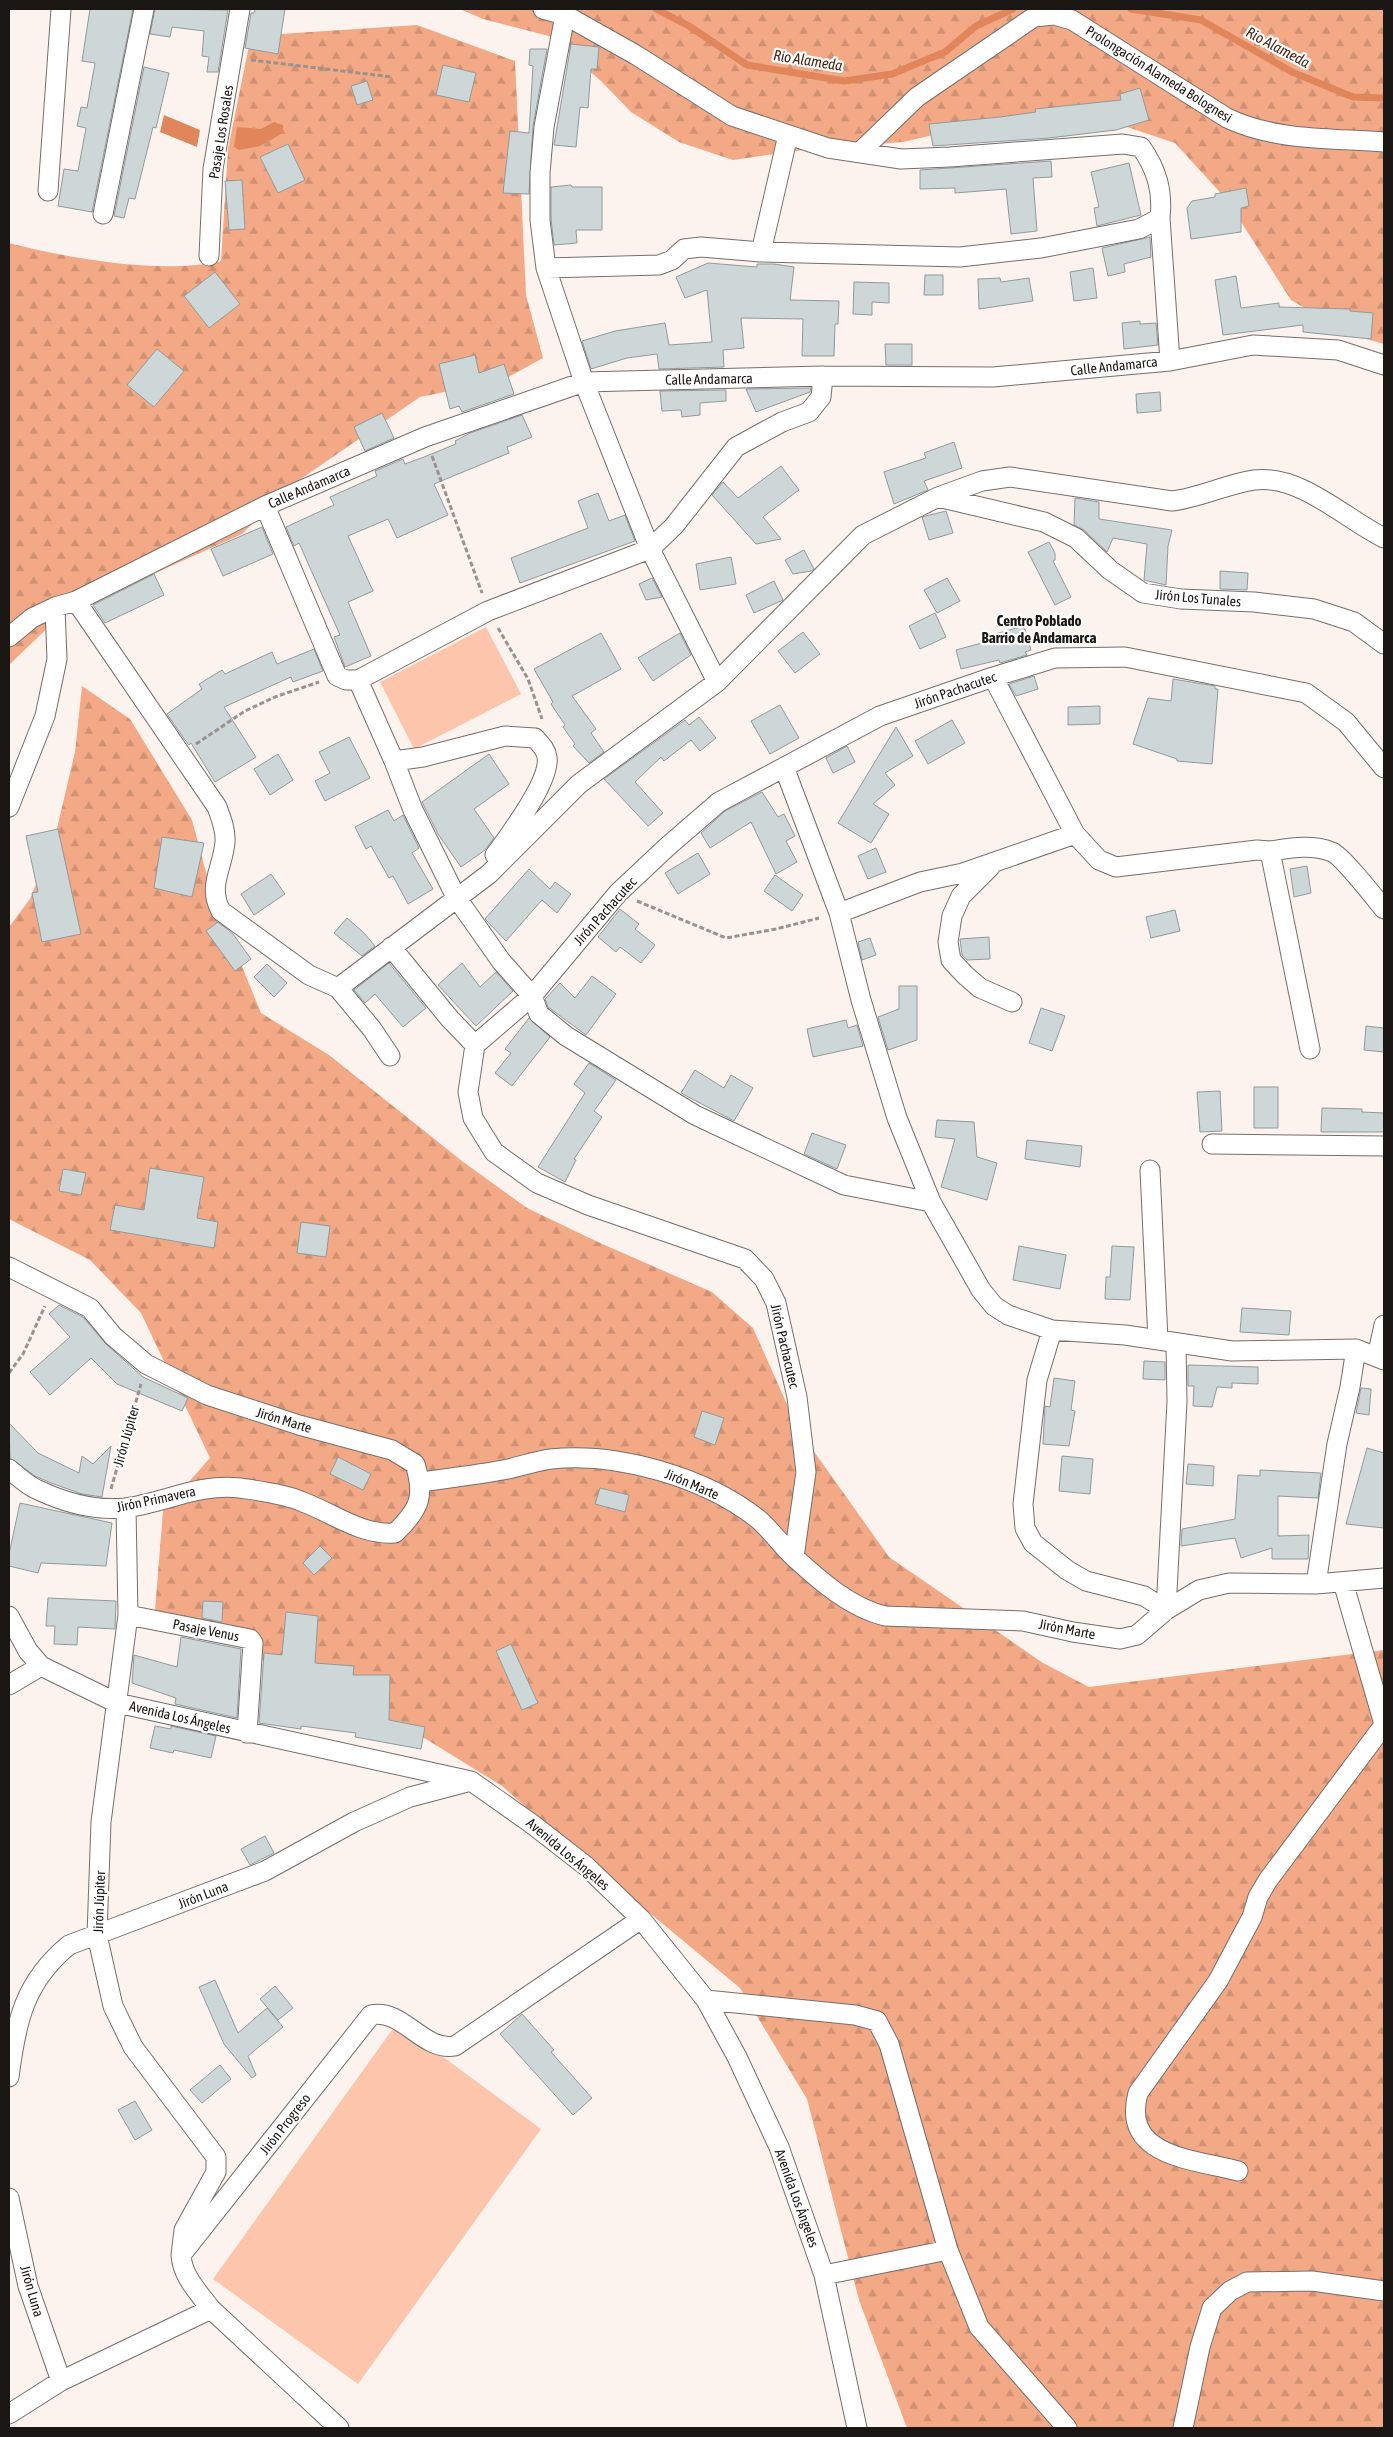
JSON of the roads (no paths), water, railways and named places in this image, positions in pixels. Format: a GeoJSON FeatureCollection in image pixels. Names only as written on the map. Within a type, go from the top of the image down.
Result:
{"type":"FeatureCollection","features":[{"type":"Feature","properties":{"kind":"street"},"geometry":{"type":"LineString","coordinates":[[48,191],[62,9]]}},
{"type":"Feature","properties":{"kind":"street"},"geometry":{"type":"LineString","coordinates":[[103,214],[144,9]]}},
{"type":"Feature","properties":{"kind":"street","name":"Pasaje Los Rosales"},"geometry":{"type":"LineString","coordinates":[[210,256],[213,169],[240,9]]}},
{"type":"Feature","properties":{"kind":"street"},"geometry":{"type":"LineString","coordinates":[[543,9],[565,16],[636,56],[732,116],[828,148],[901,159],[1122,144],[1142,147],[1150,160],[1158,180],[1162,199],[1160,218],[1170,361]]}},
{"type":"Feature","properties":{"kind":"street","name":"Prolongación Alameda Bolognesi"},"geometry":{"type":"LineString","coordinates":[[860,152],[916,97],[1034,17],[1054,15],[1072,20],[1226,118],[1241,125],[1296,137],[1384,142]]}},
{"type":"Feature","properties":{"kind":"street"},"geometry":{"type":"LineString","coordinates":[[565,16],[544,127],[540,173],[540,220],[546,268],[584,382],[650,549],[717,682]]}},
{"type":"Feature","properties":{"kind":"street"},"geometry":{"type":"LineString","coordinates":[[761,252],[788,134]]}},
{"type":"Feature","properties":{"kind":"street"},"geometry":{"type":"LineString","coordinates":[[546,268],[659,265],[672,260],[684,249],[701,247],[761,252],[960,257],[1040,248],[1139,229],[1160,218]]}},
{"type":"Feature","properties":{"kind":"street","name":"Calle Andamarca"},"geometry":{"type":"LineString","coordinates":[[9,637],[32,618],[55,607],[76,601],[265,506],[425,437],[584,382],[823,376],[992,377],[1170,361],[1253,345],[1338,350],[1384,365]]}},
{"type":"Feature","properties":{"kind":"street"},"geometry":{"type":"LineString","coordinates":[[265,506],[337,676],[346,680],[358,680],[488,611],[650,549],[674,526],[736,448],[782,422],[809,412],[821,397],[823,376]]}},
{"type":"Feature","properties":{"kind":"street"},"geometry":{"type":"LineString","coordinates":[[338,988],[456,897],[489,874],[579,784],[717,682],[863,535],[938,497],[982,481],[1010,477],[1172,501],[1192,499],[1252,480],[1274,479],[1299,487],[1365,529],[1384,538]]}},
{"type":"Feature","properties":{"kind":"street","name":"Jirón Los Tunales"},"geometry":{"type":"LineString","coordinates":[[938,497],[1044,522],[1076,538],[1110,570],[1143,593],[1181,599],[1254,602],[1314,608],[1354,622],[1384,644]]}},
{"type":"Feature","properties":{"kind":"street"},"geometry":{"type":"LineString","coordinates":[[76,601],[217,807],[223,824],[225,841],[214,888],[215,901],[221,911],[309,975],[338,988],[372,1029],[390,1056]]}},
{"type":"Feature","properties":{"kind":"street"},"geometry":{"type":"LineString","coordinates":[[9,807],[45,716],[57,659],[55,607]]}},
{"type":"Feature","properties":{"kind":"street","name":"Jirón Pachacutec"},"geometry":{"type":"LineString","coordinates":[[794,1557],[806,1472],[795,1387],[776,1302],[764,1279],[745,1259],[588,1204],[537,1183],[494,1152],[473,1118],[468,1092],[475,1045],[532,996],[618,893],[667,846],[719,802],[880,716],[1055,658],[1124,657],[1306,693],[1346,722],[1384,768]]}},
{"type":"Feature","properties":{"kind":"street"},"geometry":{"type":"LineString","coordinates":[[993,677],[1075,834],[1099,860],[1116,867],[1257,850],[1270,851],[1300,847],[1317,848],[1334,852],[1384,909]]}},
{"type":"Feature","properties":{"kind":"street"},"geometry":{"type":"LineString","coordinates":[[358,680],[394,761],[413,810],[456,897],[501,961],[532,996],[539,1014],[566,1036],[695,1115],[844,1185],[931,1202]]}},
{"type":"Feature","properties":{"kind":"street"},"geometry":{"type":"LineString","coordinates":[[394,761],[505,736],[535,738],[544,748],[547,757],[547,770],[518,824],[491,860],[456,897]]}},
{"type":"Feature","properties":{"kind":"street"},"geometry":{"type":"LineString","coordinates":[[784,767],[839,913],[861,1000],[897,1118],[931,1202],[981,1290],[994,1306],[1008,1315],[1052,1330],[1232,1351],[1356,1349],[1380,1358],[1384,1325]]}},
{"type":"Feature","properties":{"kind":"street"},"geometry":{"type":"LineString","coordinates":[[839,913],[920,882],[963,873],[1075,834]]}},
{"type":"Feature","properties":{"kind":"street"},"geometry":{"type":"LineString","coordinates":[[1270,851],[1310,1049]]}},
{"type":"Feature","properties":{"kind":"street"},"geometry":{"type":"LineString","coordinates":[[995,863],[961,896],[952,916],[948,942],[951,960],[965,976],[980,988],[1012,1002]]}},
{"type":"Feature","properties":{"kind":"street"},"geometry":{"type":"LineString","coordinates":[[391,947],[450,1019],[475,1045]]}},
{"type":"Feature","properties":{"kind":"street"},"geometry":{"type":"LineString","coordinates":[[1212,1144],[1384,1146]]}},
{"type":"Feature","properties":{"kind":"street"},"geometry":{"type":"LineString","coordinates":[[1052,1330],[1037,1380],[1023,1504],[1026,1528],[1033,1543],[1067,1570],[1086,1581],[1144,1596],[1166,1610],[1177,1411],[1167,1342],[1150,1170]]}},
{"type":"Feature","properties":{"kind":"street","name":"Jirón Marte"},"geometry":{"type":"LineString","coordinates":[[9,1267],[54,1288],[90,1308],[113,1336],[146,1364],[207,1395],[298,1425],[392,1450],[415,1464],[420,1482],[503,1470],[551,1459],[606,1459],[659,1470],[723,1496],[758,1519],[794,1557],[851,1603],[867,1612],[885,1616],[1023,1621],[1073,1632],[1120,1639],[1137,1635],[1166,1610],[1199,1590],[1229,1583],[1316,1584],[1384,1578]]}},
{"type":"Feature","properties":{"kind":"street"},"geometry":{"type":"LineString","coordinates":[[1316,1584],[1337,1444],[1350,1387],[1356,1349]]}},
{"type":"Feature","properties":{"kind":"street","name":"Jirón Primavera"},"geometry":{"type":"LineString","coordinates":[[9,1469],[35,1489],[75,1504],[105,1508],[126,1508],[196,1489],[238,1488],[303,1501],[331,1516],[379,1534],[396,1533],[410,1518],[420,1501],[420,1482]]}},
{"type":"Feature","properties":{"kind":"street","name":"Jirón Júpiter"},"geometry":{"type":"LineString","coordinates":[[126,1508],[128,1616],[101,1822],[97,1935],[113,2006],[133,2047],[216,2157],[216,2172],[184,2230],[181,2255]]}},
{"type":"Feature","properties":{"kind":"street"},"geometry":{"type":"LineString","coordinates":[[1238,2171],[1171,2154],[1155,2148],[1144,2140],[1137,2125],[1134,2108],[1138,2093],[1218,1981],[1252,1917],[1258,1897],[1268,1880],[1384,1724],[1343,1582]]}},
{"type":"Feature","properties":{"kind":"street","name":"Avenida Los Ángeles"},"geometry":{"type":"LineString","coordinates":[[9,1616],[28,1651],[41,1666],[117,1703],[471,1781],[532,1824],[586,1866],[640,1919],[706,2000],[737,2057],[779,2147],[824,2275],[857,2428]]}},
{"type":"Feature","properties":{"kind":"street","name":"Pasaje Venus"},"geometry":{"type":"LineString","coordinates":[[128,1616],[250,1639],[253,1644],[247,1733]]}},
{"type":"Feature","properties":{"kind":"street"},"geometry":{"type":"LineString","coordinates":[[9,1685],[41,1666]]}},
{"type":"Feature","properties":{"kind":"street","name":"Jirón Luna"},"geometry":{"type":"LineString","coordinates":[[9,2076],[12,2049],[26,1995],[49,1961],[69,1946],[266,1871],[354,1822],[410,1797],[471,1781]]}},
{"type":"Feature","properties":{"kind":"street","name":"Jirón Progreso"},"geometry":{"type":"LineString","coordinates":[[181,2255],[371,2015],[384,2013],[440,2047],[455,2046],[640,1919]]}},
{"type":"Feature","properties":{"kind":"street"},"geometry":{"type":"LineString","coordinates":[[706,2000],[855,2015],[877,2021],[889,2044],[948,2250],[979,2327],[1067,2428]]}},
{"type":"Feature","properties":{"kind":"street","name":"Jirón Luna"},"geometry":{"type":"LineString","coordinates":[[9,2198],[28,2286],[62,2381]]}},
{"type":"Feature","properties":{"kind":"street"},"geometry":{"type":"LineString","coordinates":[[824,2275],[948,2250]]}},
{"type":"Feature","properties":{"kind":"street"},"geometry":{"type":"LineString","coordinates":[[181,2255],[181,2265],[211,2309],[339,2428]]}},
{"type":"Feature","properties":{"kind":"street"},"geometry":{"type":"LineString","coordinates":[[1183,2428],[1200,2346],[1212,2308],[1230,2291],[1247,2282],[1312,2281],[1384,2292]]}},
{"type":"Feature","properties":{"kind":"street"},"geometry":{"type":"LineString","coordinates":[[9,2414],[62,2381],[211,2309]]}},
{"type":"Feature","properties":{"kind":"waterway","name":"Rio Alameda"},"geometry":{"type":"LineString","coordinates":[[656,9],[689,26],[747,65],[844,81],[892,74],[945,52],[976,26],[1013,9]]}},
{"type":"Feature","properties":{"kind":"waterway","name":"Rio Alameda"},"geometry":{"type":"LineString","coordinates":[[1131,9],[1201,20],[1292,72],[1353,97],[1384,98]]}},
{"type":"Feature","properties":{"kind":"district","name":"Centro Poblado Barrio de Andamarca"},"geometry":{"type":"Point","coordinates":[1039,628]}}]}
